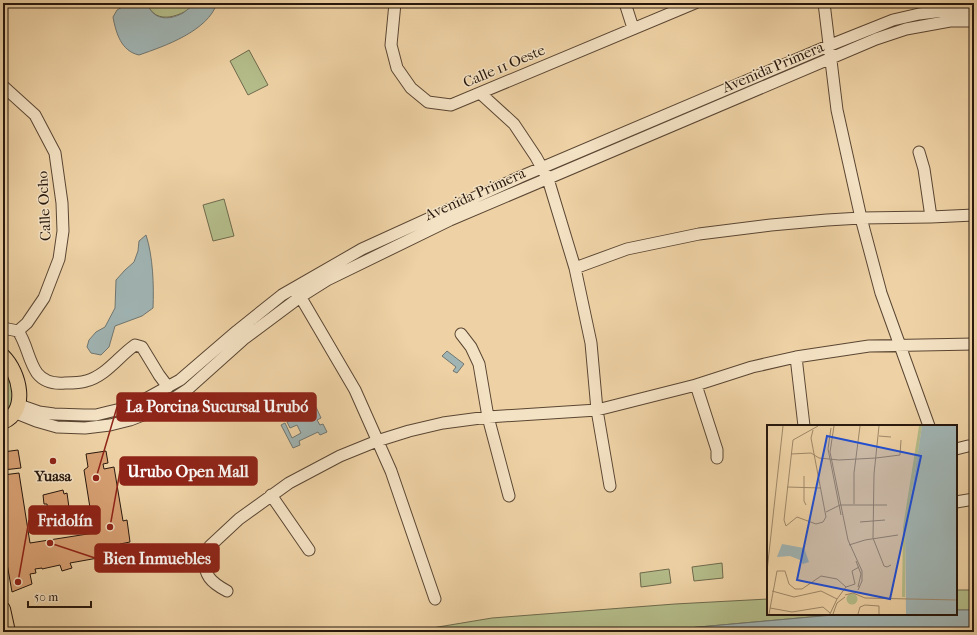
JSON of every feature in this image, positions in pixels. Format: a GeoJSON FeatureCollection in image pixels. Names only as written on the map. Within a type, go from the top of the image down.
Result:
{"type":"FeatureCollection","features":[{"type":"Feature","properties":{"kind":"main road"},"geometry":{"type":"LineString","coordinates":[[3,356],[11,366],[18,384],[20,395],[17,409],[3,422]]}},
{"type":"Feature","properties":{"kind":"main road"},"geometry":{"type":"LineString","coordinates":[[3,609],[8,632]]}},
{"type":"Feature","properties":{"kind":"street","name":"Calle 11 Oeste"},"geometry":{"type":"LineString","coordinates":[[395,3],[391,45],[397,68],[412,88],[428,102],[451,105],[695,3]]}},
{"type":"Feature","properties":{"kind":"street"},"geometry":{"type":"LineString","coordinates":[[625,3],[633,28]]}},
{"type":"Feature","properties":{"kind":"street"},"geometry":{"type":"LineString","coordinates":[[824,3],[828,46],[837,110],[861,218],[881,293],[929,425]]}},
{"type":"Feature","properties":{"kind":"street","name":"Avenida Primera"},"geometry":{"type":"LineString","coordinates":[[17,409],[54,414],[96,415],[125,408],[140,402],[180,380],[261,311],[297,292],[362,249],[542,168],[828,46],[893,20],[919,14],[951,10],[974,10]]}},
{"type":"Feature","properties":{"kind":"street","name":"Avenida Primera"},"geometry":{"type":"LineString","coordinates":[[17,409],[36,421],[57,427],[85,428],[110,425],[130,420],[148,413],[166,404],[188,389],[297,292],[327,280],[450,220],[876,39],[906,29],[950,21],[974,21]]}},
{"type":"Feature","properties":{"kind":"street","name":"Calle Ocho"},"geometry":{"type":"LineString","coordinates":[[3,86],[34,115],[55,153],[62,203],[63,231],[59,259],[44,298],[27,323],[18,331]]}},
{"type":"Feature","properties":{"kind":"street"},"geometry":{"type":"LineString","coordinates":[[480,93],[514,124],[548,179],[575,268],[592,343],[597,410],[610,486]]}},
{"type":"Feature","properties":{"kind":"street"},"geometry":{"type":"LineString","coordinates":[[918,152],[924,169],[931,218]]}},
{"type":"Feature","properties":{"kind":"street"},"geometry":{"type":"LineString","coordinates":[[575,268],[627,249],[699,234],[771,225],[861,218],[931,218],[974,215]]}},
{"type":"Feature","properties":{"kind":"street"},"geometry":{"type":"LineString","coordinates":[[297,292],[356,390],[393,478],[435,599]]}},
{"type":"Feature","properties":{"kind":"street"},"geometry":{"type":"LineString","coordinates":[[3,328],[18,331],[39,375],[46,381],[54,384],[86,382],[98,376],[135,345],[142,347],[168,387]]}},
{"type":"Feature","properties":{"kind":"street"},"geometry":{"type":"LineString","coordinates":[[461,334],[471,347],[479,364],[488,417],[509,496]]}},
{"type":"Feature","properties":{"kind":"street"},"geometry":{"type":"LineString","coordinates":[[227,591],[210,580],[205,569],[203,556],[210,546],[239,519],[288,483],[340,456],[377,441],[443,423],[488,417],[597,410],[696,385],[752,367],[796,357],[869,346],[974,344]]}},
{"type":"Feature","properties":{"kind":"street"},"geometry":{"type":"LineString","coordinates":[[796,357],[804,425]]}},
{"type":"Feature","properties":{"kind":"street"},"geometry":{"type":"LineString","coordinates":[[696,385],[717,450],[717,458]]}},
{"type":"Feature","properties":{"kind":"street"},"geometry":{"type":"LineString","coordinates":[[84,415],[85,428]]}},
{"type":"Feature","properties":{"kind":"street"},"geometry":{"type":"LineString","coordinates":[[957,449],[968,446]]}},
{"type":"Feature","properties":{"kind":"street"},"geometry":{"type":"LineString","coordinates":[[271,495],[309,550]]}},
{"type":"Feature","properties":{"kind":"street"},"geometry":{"type":"LineString","coordinates":[[957,502],[974,499]]}},
{"type":"Feature","properties":{"kind":"green space"},"geometry":{"type":"Polygon","coordinates":[[[147,3],[197,3],[191,8],[177,15],[163,17],[156,15],[147,3]]]}},
{"type":"Feature","properties":{"kind":"green space"},"geometry":{"type":"Polygon","coordinates":[[[249,50],[268,85],[248,95],[230,61],[249,50]]]}},
{"type":"Feature","properties":{"kind":"green space"},"geometry":{"type":"Polygon","coordinates":[[[224,199],[234,236],[213,241],[203,205],[224,199]]]}},
{"type":"Feature","properties":{"kind":"green space"},"geometry":{"type":"Polygon","coordinates":[[[3,364],[11,383],[13,396],[12,402],[3,413],[3,364]]]}},
{"type":"Feature","properties":{"kind":"green space"},"geometry":{"type":"Polygon","coordinates":[[[722,563],[723,578],[694,581],[692,567],[722,563]]]}},
{"type":"Feature","properties":{"kind":"green space"},"geometry":{"type":"Polygon","coordinates":[[[669,569],[671,583],[641,587],[640,573],[669,569]]]}},
{"type":"Feature","properties":{"kind":"green space"},"geometry":{"type":"Polygon","coordinates":[[[957,590],[974,590],[974,610],[957,610],[957,590]]]}},
{"type":"Feature","properties":{"kind":"green space"},"geometry":{"type":"Polygon","coordinates":[[[767,599],[767,615],[833,615],[643,632],[408,632],[492,618],[675,604],[767,599]]]}},
{"type":"Feature","properties":{"kind":"shaded area"},"geometry":{"type":"Polygon","coordinates":[[[129,3],[147,3],[153,13],[157,16],[167,18],[177,16],[199,3],[217,3],[205,22],[195,29],[173,42],[139,55],[128,50],[120,40],[113,17],[117,10],[129,3]]]}},
{"type":"Feature","properties":{"kind":"shaded area"},"geometry":{"type":"Polygon","coordinates":[[[146,235],[152,271],[153,308],[142,316],[115,326],[109,347],[101,355],[91,353],[87,347],[89,340],[96,332],[105,327],[115,308],[116,280],[134,262],[138,251],[139,241],[146,235]]]}},
{"type":"Feature","properties":{"kind":"shaded area"},"geometry":{"type":"Polygon","coordinates":[[[447,351],[464,364],[457,373],[453,371],[456,367],[442,356],[447,351]]]}},
{"type":"Feature","properties":{"kind":"shaded area"},"geometry":{"type":"Polygon","coordinates":[[[316,407],[321,418],[317,420],[320,425],[323,424],[327,432],[320,435],[318,432],[299,441],[300,445],[293,448],[281,425],[285,423],[292,438],[301,433],[297,425],[290,428],[287,422],[316,407]]]}},
{"type":"Feature","properties":{"kind":"shaded area"},"geometry":{"type":"Polygon","coordinates":[[[957,610],[974,610],[974,632],[643,632],[833,615],[957,615],[957,610]]]}},
{"type":"Feature","properties":{"kind":"building"},"geometry":{"type":"Polygon","coordinates":[[[18,450],[21,468],[3,470],[3,452],[18,450]]]}},
{"type":"Feature","properties":{"kind":"building"},"geometry":{"type":"Polygon","coordinates":[[[106,451],[108,463],[103,464],[104,469],[114,467],[123,521],[127,520],[130,542],[120,544],[120,547],[108,549],[109,551],[102,552],[98,558],[70,563],[72,568],[62,571],[60,565],[35,569],[36,573],[30,574],[32,584],[12,592],[6,558],[4,558],[3,555],[3,475],[19,473],[30,543],[94,533],[84,470],[88,467],[86,454],[106,451]]]}},
{"type":"Feature","properties":{"kind":"building"},"geometry":{"type":"Polygon","coordinates":[[[63,490],[64,494],[67,493],[70,515],[50,519],[47,504],[44,504],[43,495],[63,490]]]}},
{"type":"Feature","properties":{"kind":"place","name":"Yuasa"},"geometry":{"type":"Point","coordinates":[53,461]}},
{"type":"Feature","properties":{"kind":"place","name":"La Porcina Sucursal Urubó"},"geometry":{"type":"Point","coordinates":[96,478]}},
{"type":"Feature","properties":{"kind":"place","name":"Urubo Open Mall"},"geometry":{"type":"Point","coordinates":[110,527]}},
{"type":"Feature","properties":{"kind":"place","name":"Bien Inmuebles"},"geometry":{"type":"Point","coordinates":[50,543]}},
{"type":"Feature","properties":{"kind":"place","name":"Fridolín"},"geometry":{"type":"Point","coordinates":[18,582]}}]}
